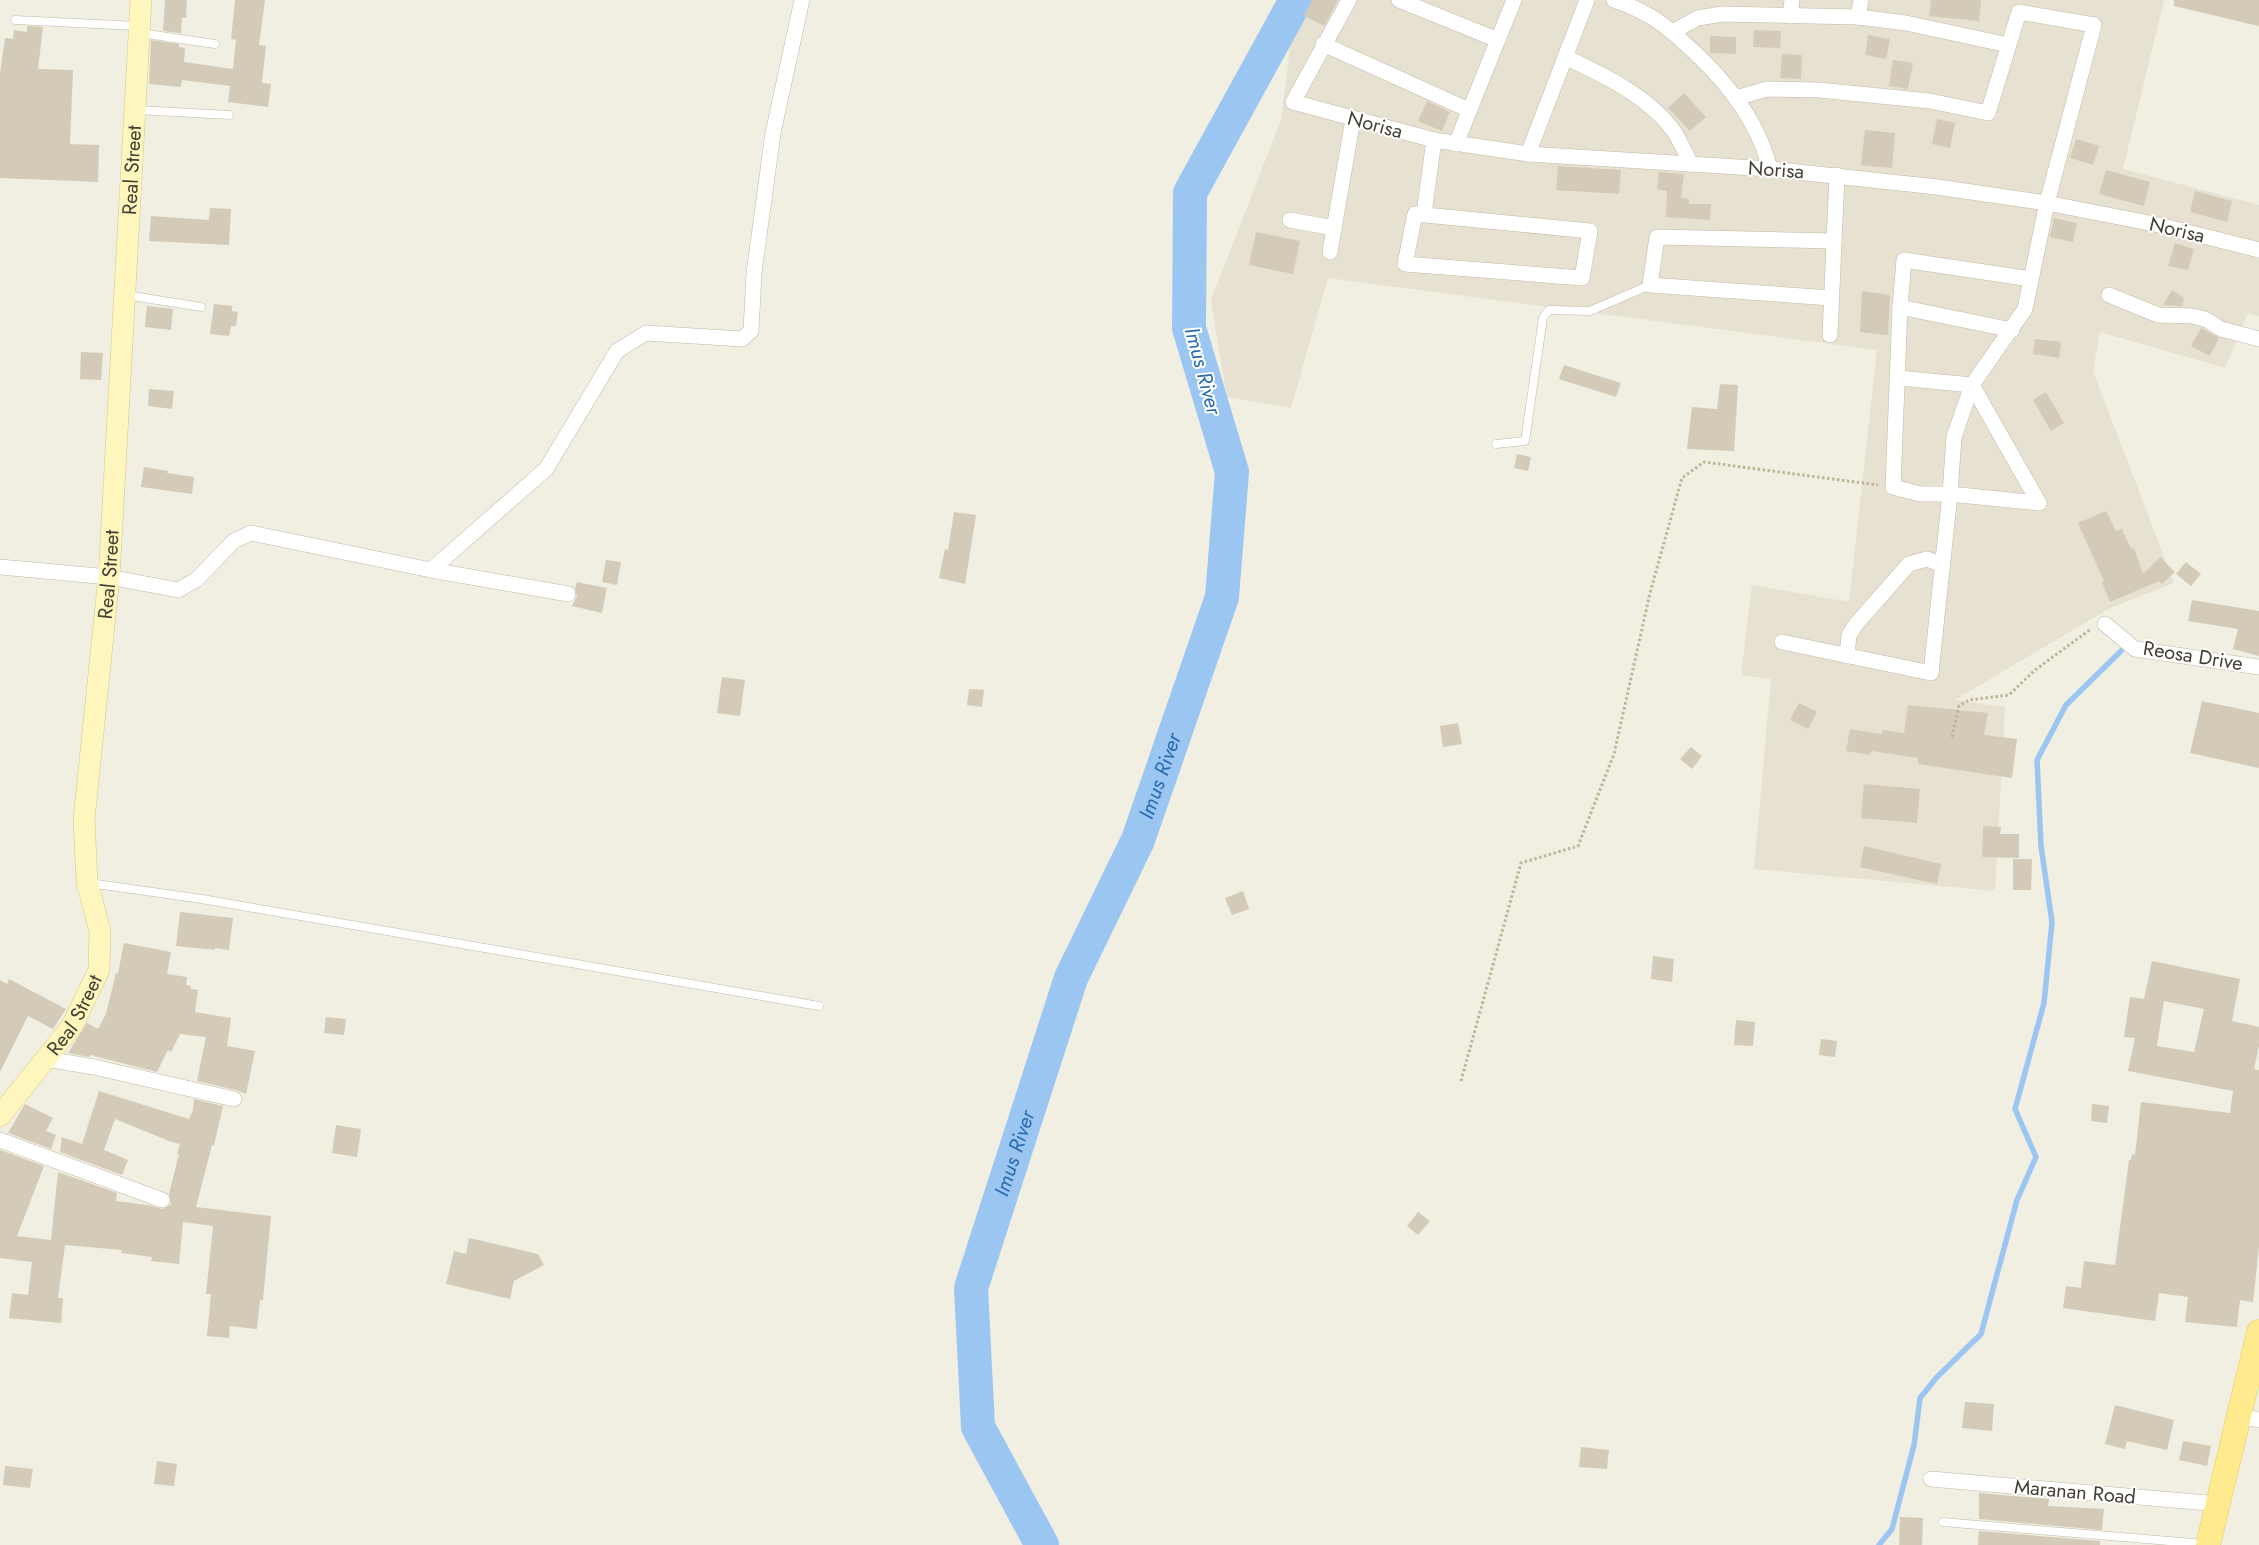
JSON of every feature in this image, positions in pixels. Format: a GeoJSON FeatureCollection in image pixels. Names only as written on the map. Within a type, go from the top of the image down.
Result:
{"type":"FeatureCollection","features":[{"type":"Feature","properties":{"kind":"main road"},"geometry":{"type":"LineString","coordinates":[[2211,1545],[2219,1504],[2249,1418],[2259,1332]]}},
{"type":"Feature","properties":{"kind":"street","name":"Real Street"},"geometry":{"type":"LineString","coordinates":[[0,1116],[72,1026],[99,970],[100,931],[87,882],[84,819],[109,577],[141,0]]}},
{"type":"Feature","properties":{"kind":"street"},"geometry":{"type":"LineString","coordinates":[[431,570],[546,469],[617,351],[646,334],[742,340],[751,331],[754,273],[774,133],[802,0]]}},
{"type":"Feature","properties":{"kind":"street"},"geometry":{"type":"LineString","coordinates":[[1349,0],[1323,44],[1469,110]]}},
{"type":"Feature","properties":{"kind":"street"},"geometry":{"type":"LineString","coordinates":[[1399,0],[1498,40]]}},
{"type":"Feature","properties":{"kind":"street"},"geometry":{"type":"LineString","coordinates":[[1456,144],[1514,0]]}},
{"type":"Feature","properties":{"kind":"street"},"geometry":{"type":"LineString","coordinates":[[1528,154],[1587,0]]}},
{"type":"Feature","properties":{"kind":"street"},"geometry":{"type":"LineString","coordinates":[[1614,0],[1650,7],[1672,32],[1704,61],[1748,114],[1760,138],[1770,169]]}},
{"type":"Feature","properties":{"kind":"street"},"geometry":{"type":"LineString","coordinates":[[1790,16],[1792,0]]}},
{"type":"Feature","properties":{"kind":"street"},"geometry":{"type":"LineString","coordinates":[[1858,17],[1861,0]]}},
{"type":"Feature","properties":{"kind":"street"},"geometry":{"type":"LineString","coordinates":[[1672,32],[1723,7],[1790,16],[1858,17],[1906,22],[2008,45]]}},
{"type":"Feature","properties":{"kind":"street"},"geometry":{"type":"LineString","coordinates":[[1736,98],[1767,89],[1819,90],[1930,101],[1988,114],[2019,12],[2094,25],[2047,203],[2025,309],[2012,330],[1972,384],[1954,437],[1950,494],[1931,673],[1782,642]]}},
{"type":"Feature","properties":{"kind":"street","name":"Norisa"},"geometry":{"type":"LineString","coordinates":[[1323,44],[1293,102],[1434,140],[1528,154],[1837,175],[2047,203],[2159,225],[2259,250]]}},
{"type":"Feature","properties":{"kind":"street"},"geometry":{"type":"LineString","coordinates":[[1566,57],[1612,80],[1649,106],[1673,130],[1691,164]]}},
{"type":"Feature","properties":{"kind":"street"},"geometry":{"type":"LineString","coordinates":[[1330,252],[1353,119]]}},
{"type":"Feature","properties":{"kind":"street"},"geometry":{"type":"LineString","coordinates":[[1424,214],[1434,140]]}},
{"type":"Feature","properties":{"kind":"street"},"geometry":{"type":"LineString","coordinates":[[1830,336],[1837,175]]}},
{"type":"Feature","properties":{"kind":"street"},"geometry":{"type":"LineString","coordinates":[[1415,214],[1424,214],[1590,231],[1582,278],[1406,264],[1415,214]]}},
{"type":"Feature","properties":{"kind":"street"},"geometry":{"type":"LineString","coordinates":[[1290,220],[1334,228]]}},
{"type":"Feature","properties":{"kind":"street"},"geometry":{"type":"LineString","coordinates":[[1832,298],[1650,284],[1657,237],[1834,241]]}},
{"type":"Feature","properties":{"kind":"street"},"geometry":{"type":"LineString","coordinates":[[1972,384],[2039,503],[1950,494],[1920,494],[1892,487],[1900,307],[1904,260],[2031,279]]}},
{"type":"Feature","properties":{"kind":"street"},"geometry":{"type":"LineString","coordinates":[[2108,295],[2158,315],[2193,316],[2207,320],[2221,329],[2259,339]]}},
{"type":"Feature","properties":{"kind":"street"},"geometry":{"type":"LineString","coordinates":[[1900,307],[2012,330]]}},
{"type":"Feature","properties":{"kind":"street"},"geometry":{"type":"LineString","coordinates":[[1898,378],[1972,384]]}},
{"type":"Feature","properties":{"kind":"street"},"geometry":{"type":"LineString","coordinates":[[0,567],[109,577],[178,590],[196,580],[234,542],[252,533],[431,570],[568,594]]}},
{"type":"Feature","properties":{"kind":"street"},"geometry":{"type":"LineString","coordinates":[[1847,656],[1849,635],[1857,623],[1909,564],[1927,560],[1943,564]]}},
{"type":"Feature","properties":{"kind":"street","name":"Reosa Drive"},"geometry":{"type":"LineString","coordinates":[[2105,624],[2135,649],[2259,667]]}},
{"type":"Feature","properties":{"kind":"street"},"geometry":{"type":"LineString","coordinates":[[46,1059],[94,1067],[234,1099]]}},
{"type":"Feature","properties":{"kind":"street"},"geometry":{"type":"LineString","coordinates":[[0,1140],[162,1200]]}},
{"type":"Feature","properties":{"kind":"street","name":"Maranan Road"},"geometry":{"type":"LineString","coordinates":[[1931,1479],[2219,1504]]}},
{"type":"Feature","properties":{"kind":"lane"},"geometry":{"type":"LineString","coordinates":[[15,20],[139,30],[215,44]]}},
{"type":"Feature","properties":{"kind":"lane"},"geometry":{"type":"LineString","coordinates":[[135,110],[229,115]]}},
{"type":"Feature","properties":{"kind":"lane"},"geometry":{"type":"LineString","coordinates":[[1496,444],[1525,441],[1543,318],[1549,310],[1590,311],[1650,284]]}},
{"type":"Feature","properties":{"kind":"lane"},"geometry":{"type":"LineString","coordinates":[[124,295],[201,307]]}},
{"type":"Feature","properties":{"kind":"lane"},"geometry":{"type":"LineString","coordinates":[[87,882],[211,901],[819,1006]]}},
{"type":"Feature","properties":{"kind":"lane"},"geometry":{"type":"LineString","coordinates":[[1943,1522],[2211,1545]]}},
{"type":"Feature","properties":{"kind":"path"},"geometry":{"type":"LineString","coordinates":[[1461,1081],[1521,863],[1578,846],[1614,754],[1650,593],[1682,478],[1704,462],[1892,487]]}},
{"type":"Feature","properties":{"kind":"path"},"geometry":{"type":"LineString","coordinates":[[1952,737],[1959,706],[1969,700],[2009,695],[2055,654],[2091,628],[2105,624]]}},
{"type":"Feature","properties":{"kind":"shaded area"},"geometry":{"type":"Polygon","coordinates":[[[1296,0],[2164,0],[2123,169],[2259,205],[2259,316],[2248,313],[2225,368],[2100,332],[2093,371],[2174,583],[2108,609],[1955,700],[2005,707],[1995,891],[1754,869],[1771,679],[1741,675],[1752,585],[1849,602],[1877,350],[1328,278],[1291,408],[1227,397],[1211,300],[1281,120],[1296,0]]]}},
{"type":"Feature","properties":{"kind":"building"},"geometry":{"type":"Polygon","coordinates":[[[165,0],[187,0],[186,18],[182,18],[181,33],[163,31],[165,0]]]}},
{"type":"Feature","properties":{"kind":"building"},"geometry":{"type":"Polygon","coordinates":[[[235,0],[265,0],[259,45],[266,46],[262,83],[271,84],[268,107],[228,102],[230,86],[182,80],[181,87],[149,84],[151,40],[179,44],[179,47],[185,48],[184,62],[233,69],[236,40],[231,39],[235,0]]]}},
{"type":"Feature","properties":{"kind":"building"},"geometry":{"type":"Polygon","coordinates":[[[1312,0],[1338,0],[1324,26],[1304,16],[1312,0]]]}},
{"type":"Feature","properties":{"kind":"building"},"geometry":{"type":"Polygon","coordinates":[[[1931,0],[1981,0],[1979,21],[1929,16],[1931,0]]]}},
{"type":"Feature","properties":{"kind":"building"},"geometry":{"type":"Polygon","coordinates":[[[2174,0],[2259,0],[2259,26],[2174,6],[2174,0]]]}},
{"type":"Feature","properties":{"kind":"building"},"geometry":{"type":"Polygon","coordinates":[[[27,26],[43,27],[38,69],[73,70],[70,144],[99,145],[98,182],[0,178],[0,73],[5,38],[13,39],[14,30],[27,32],[27,26]]]}},
{"type":"Feature","properties":{"kind":"building"},"geometry":{"type":"Polygon","coordinates":[[[1754,30],[1781,31],[1780,48],[1753,47],[1754,30]]]}},
{"type":"Feature","properties":{"kind":"building"},"geometry":{"type":"Polygon","coordinates":[[[1868,35],[1890,39],[1886,59],[1865,55],[1868,35]]]}},
{"type":"Feature","properties":{"kind":"building"},"geometry":{"type":"Polygon","coordinates":[[[1710,36],[1736,37],[1736,54],[1710,53],[1710,36]]]}},
{"type":"Feature","properties":{"kind":"building"},"geometry":{"type":"Polygon","coordinates":[[[1782,54],[1802,55],[1801,79],[1780,78],[1782,54]]]}},
{"type":"Feature","properties":{"kind":"building"},"geometry":{"type":"Polygon","coordinates":[[[1893,60],[1913,63],[1908,89],[1889,86],[1893,60]]]}},
{"type":"Feature","properties":{"kind":"building"},"geometry":{"type":"Polygon","coordinates":[[[1684,93],[1706,117],[1690,131],[1668,108],[1684,93]]]}},
{"type":"Feature","properties":{"kind":"building"},"geometry":{"type":"Polygon","coordinates":[[[1427,101],[1450,112],[1442,131],[1418,121],[1427,101]]]}},
{"type":"Feature","properties":{"kind":"building"},"geometry":{"type":"Polygon","coordinates":[[[1937,119],[1955,123],[1950,148],[1932,144],[1937,119]]]}},
{"type":"Feature","properties":{"kind":"building"},"geometry":{"type":"Polygon","coordinates":[[[1865,130],[1895,133],[1892,168],[1861,165],[1865,130]]]}},
{"type":"Feature","properties":{"kind":"building"},"geometry":{"type":"Polygon","coordinates":[[[2076,139],[2099,146],[2093,165],[2070,158],[2076,139]]]}},
{"type":"Feature","properties":{"kind":"building"},"geometry":{"type":"Polygon","coordinates":[[[1558,166],[1621,170],[1619,194],[1556,190],[1558,166]]]}},
{"type":"Feature","properties":{"kind":"building"},"geometry":{"type":"Polygon","coordinates":[[[2106,170],[2150,182],[2144,206],[2099,194],[2106,170]]]}},
{"type":"Feature","properties":{"kind":"building"},"geometry":{"type":"Polygon","coordinates":[[[1659,172],[1684,174],[1681,198],[1689,199],[1689,204],[1711,204],[1710,220],[1666,217],[1667,191],[1657,189],[1659,172]]]}},
{"type":"Feature","properties":{"kind":"building"},"geometry":{"type":"Polygon","coordinates":[[[2195,191],[2232,201],[2227,222],[2190,212],[2195,191]]]}},
{"type":"Feature","properties":{"kind":"building"},"geometry":{"type":"Polygon","coordinates":[[[210,208],[231,209],[229,245],[149,241],[151,216],[209,220],[210,208]]]}},
{"type":"Feature","properties":{"kind":"building"},"geometry":{"type":"Polygon","coordinates":[[[2054,218],[2077,223],[2073,242],[2050,237],[2054,218]]]}},
{"type":"Feature","properties":{"kind":"building"},"geometry":{"type":"Polygon","coordinates":[[[1256,232],[1300,241],[1293,274],[1249,265],[1256,232]]]}},
{"type":"Feature","properties":{"kind":"building"},"geometry":{"type":"Polygon","coordinates":[[[2175,243],[2194,249],[2188,270],[2168,266],[2175,243]]]}},
{"type":"Feature","properties":{"kind":"building"},"geometry":{"type":"Polygon","coordinates":[[[2172,290],[2184,298],[2182,306],[2163,305],[2172,290]]]}},
{"type":"Feature","properties":{"kind":"building"},"geometry":{"type":"Polygon","coordinates":[[[1862,291],[1890,295],[1888,335],[1860,332],[1862,291]]]}},
{"type":"Feature","properties":{"kind":"building"},"geometry":{"type":"Polygon","coordinates":[[[214,304],[232,306],[232,311],[238,312],[236,326],[231,326],[229,336],[210,334],[214,304]]]}},
{"type":"Feature","properties":{"kind":"building"},"geometry":{"type":"Polygon","coordinates":[[[147,306],[173,309],[171,330],[145,327],[147,306]]]}},
{"type":"Feature","properties":{"kind":"building"},"geometry":{"type":"Polygon","coordinates":[[[2201,328],[2219,338],[2210,356],[2191,346],[2201,328]]]}},
{"type":"Feature","properties":{"kind":"building"},"geometry":{"type":"Polygon","coordinates":[[[2035,339],[2061,342],[2059,358],[2033,354],[2035,339]]]}},
{"type":"Feature","properties":{"kind":"building"},"geometry":{"type":"Polygon","coordinates":[[[81,352],[103,353],[101,380],[80,379],[81,352]]]}},
{"type":"Feature","properties":{"kind":"building"},"geometry":{"type":"Polygon","coordinates":[[[1564,365],[1621,383],[1616,397],[1559,379],[1564,365]]]}},
{"type":"Feature","properties":{"kind":"building"},"geometry":{"type":"Polygon","coordinates":[[[1720,384],[1738,385],[1734,451],[1687,449],[1692,407],[1717,409],[1720,384]]]}},
{"type":"Feature","properties":{"kind":"building"},"geometry":{"type":"Polygon","coordinates":[[[149,389],[174,391],[172,409],[148,406],[149,389]]]}},
{"type":"Feature","properties":{"kind":"building"},"geometry":{"type":"Polygon","coordinates":[[[2046,392],[2064,423],[2051,431],[2033,400],[2046,392]]]}},
{"type":"Feature","properties":{"kind":"building"},"geometry":{"type":"Polygon","coordinates":[[[1517,454],[1531,457],[1528,471],[1514,468],[1517,454]]]}},
{"type":"Feature","properties":{"kind":"building"},"geometry":{"type":"Polygon","coordinates":[[[144,467],[194,477],[192,494],[141,487],[144,467]]]}},
{"type":"Feature","properties":{"kind":"building"},"geometry":{"type":"Polygon","coordinates":[[[2106,511],[2116,531],[2122,529],[2131,549],[2134,548],[2143,574],[2160,557],[2175,572],[2162,584],[2159,581],[2110,602],[2102,582],[2104,581],[2078,523],[2106,511]]]}},
{"type":"Feature","properties":{"kind":"building"},"geometry":{"type":"Polygon","coordinates":[[[954,512],[976,515],[965,584],[939,578],[945,549],[948,550],[954,512]]]}},
{"type":"Feature","properties":{"kind":"building"},"geometry":{"type":"Polygon","coordinates":[[[606,560],[621,562],[617,585],[602,582],[606,560]]]}},
{"type":"Feature","properties":{"kind":"building"},"geometry":{"type":"Polygon","coordinates":[[[2186,562],[2201,574],[2191,586],[2176,574],[2186,562]]]}},
{"type":"Feature","properties":{"kind":"building"},"geometry":{"type":"Polygon","coordinates":[[[577,582],[607,588],[602,613],[572,606],[577,596],[575,589],[577,582]]]}},
{"type":"Feature","properties":{"kind":"building"},"geometry":{"type":"Polygon","coordinates":[[[2192,600],[2259,611],[2259,656],[2233,649],[2238,629],[2188,621],[2192,600]]]}},
{"type":"Feature","properties":{"kind":"building"},"geometry":{"type":"Polygon","coordinates":[[[722,677],[745,680],[740,716],[717,713],[722,677]]]}},
{"type":"Feature","properties":{"kind":"building"},"geometry":{"type":"Polygon","coordinates":[[[969,689],[984,690],[982,707],[967,705],[969,689]]]}},
{"type":"Feature","properties":{"kind":"building"},"geometry":{"type":"Polygon","coordinates":[[[2202,701],[2259,713],[2259,768],[2190,753],[2202,701]]]}},
{"type":"Feature","properties":{"kind":"building"},"geometry":{"type":"Polygon","coordinates":[[[1799,703],[1817,712],[1808,729],[1790,720],[1799,703]]]}},
{"type":"Feature","properties":{"kind":"building"},"geometry":{"type":"Polygon","coordinates":[[[1908,705],[1988,713],[1984,735],[2017,739],[2012,778],[1918,764],[1918,758],[1871,751],[1870,755],[1846,751],[1850,729],[1882,734],[1882,730],[1904,733],[1908,705]]]}},
{"type":"Feature","properties":{"kind":"building"},"geometry":{"type":"Polygon","coordinates":[[[1458,723],[1462,744],[1443,747],[1440,726],[1458,723]]]}},
{"type":"Feature","properties":{"kind":"building"},"geometry":{"type":"Polygon","coordinates":[[[1691,747],[1702,756],[1692,769],[1680,759],[1691,747]]]}},
{"type":"Feature","properties":{"kind":"building"},"geometry":{"type":"Polygon","coordinates":[[[1864,784],[1920,789],[1917,823],[1861,818],[1864,784]]]}},
{"type":"Feature","properties":{"kind":"building"},"geometry":{"type":"Polygon","coordinates":[[[1983,826],[2001,827],[2000,834],[2019,834],[2019,858],[1982,857],[1983,826]]]}},
{"type":"Feature","properties":{"kind":"building"},"geometry":{"type":"Polygon","coordinates":[[[1864,846],[1941,864],[1937,884],[1860,867],[1864,846]]]}},
{"type":"Feature","properties":{"kind":"building"},"geometry":{"type":"Polygon","coordinates":[[[2013,859],[2032,859],[2031,890],[2013,890],[2013,859]]]}},
{"type":"Feature","properties":{"kind":"building"},"geometry":{"type":"Polygon","coordinates":[[[1243,891],[1249,909],[1232,915],[1225,898],[1243,891]]]}},
{"type":"Feature","properties":{"kind":"building"},"geometry":{"type":"Polygon","coordinates":[[[180,912],[233,918],[229,950],[176,946],[180,912]]]}},
{"type":"Feature","properties":{"kind":"building"},"geometry":{"type":"Polygon","coordinates":[[[124,943],[171,952],[167,974],[187,977],[186,985],[191,986],[191,989],[198,990],[195,1012],[231,1018],[227,1046],[255,1051],[246,1094],[197,1081],[206,1037],[180,1034],[171,1052],[168,1050],[157,1072],[90,1055],[89,1057],[68,1053],[87,1023],[98,1029],[106,1014],[116,973],[118,973],[124,943]]]}},
{"type":"Feature","properties":{"kind":"building"},"geometry":{"type":"Polygon","coordinates":[[[1653,956],[1674,959],[1672,982],[1651,979],[1653,956]]]}},
{"type":"Feature","properties":{"kind":"building"},"geometry":{"type":"Polygon","coordinates":[[[2152,961],[2240,979],[2232,1021],[2259,1027],[2259,1046],[2254,1069],[2259,1070],[2259,1247],[2253,1302],[2240,1300],[2237,1327],[2185,1322],[2188,1297],[2159,1293],[2155,1321],[2063,1308],[2066,1286],[2081,1288],[2084,1261],[2115,1265],[2129,1160],[2131,1160],[2132,1154],[2135,1155],[2141,1102],[2230,1113],[2233,1091],[2128,1071],[2135,1038],[2124,1037],[2130,997],[2144,999],[2152,961]],[[2164,1001],[2157,1046],[2194,1052],[2204,1009],[2164,1001]]]}},
{"type":"Feature","properties":{"kind":"building"},"geometry":{"type":"Polygon","coordinates":[[[9,979],[66,1009],[53,1029],[28,1016],[0,1072],[0,980],[7,984],[9,979]]]}},
{"type":"Feature","properties":{"kind":"building"},"geometry":{"type":"Polygon","coordinates":[[[326,1017],[346,1019],[344,1035],[324,1033],[326,1017]]]}},
{"type":"Feature","properties":{"kind":"building"},"geometry":{"type":"Polygon","coordinates":[[[1736,1020],[1755,1022],[1753,1046],[1734,1045],[1736,1020]]]}},
{"type":"Feature","properties":{"kind":"building"},"geometry":{"type":"Polygon","coordinates":[[[1821,1039],[1837,1041],[1835,1057],[1819,1055],[1821,1039]]]}},
{"type":"Feature","properties":{"kind":"building"},"geometry":{"type":"Polygon","coordinates":[[[99,1091],[189,1119],[193,1110],[194,1099],[223,1106],[196,1207],[271,1216],[263,1300],[260,1300],[257,1329],[230,1326],[229,1338],[207,1336],[211,1294],[206,1294],[213,1226],[183,1222],[179,1264],[151,1261],[152,1257],[121,1253],[122,1250],[65,1245],[58,1298],[63,1298],[61,1323],[9,1318],[12,1293],[28,1295],[32,1262],[0,1258],[0,1150],[44,1166],[17,1236],[51,1240],[58,1172],[117,1193],[116,1201],[163,1209],[171,1204],[169,1194],[180,1144],[115,1119],[104,1150],[128,1160],[122,1175],[60,1152],[62,1137],[82,1144],[99,1091]]]}},
{"type":"Feature","properties":{"kind":"building"},"geometry":{"type":"Polygon","coordinates":[[[25,1104],[53,1118],[46,1131],[56,1135],[51,1149],[8,1133],[25,1104]]]}},
{"type":"Feature","properties":{"kind":"building"},"geometry":{"type":"Polygon","coordinates":[[[2092,1104],[2109,1106],[2107,1123],[2091,1121],[2092,1104]]]}},
{"type":"Feature","properties":{"kind":"building"},"geometry":{"type":"Polygon","coordinates":[[[336,1125],[361,1129],[357,1157],[332,1153],[336,1125]]]}},
{"type":"Feature","properties":{"kind":"building"},"geometry":{"type":"Polygon","coordinates":[[[1418,1212],[1430,1221],[1418,1235],[1407,1226],[1418,1212]]]}},
{"type":"Feature","properties":{"kind":"building"},"geometry":{"type":"Polygon","coordinates":[[[469,1238],[538,1254],[544,1265],[514,1281],[510,1299],[446,1284],[454,1251],[466,1254],[469,1238]]]}},
{"type":"Feature","properties":{"kind":"building"},"geometry":{"type":"Polygon","coordinates":[[[1965,1402],[1994,1404],[1992,1431],[1962,1428],[1965,1402]]]}},
{"type":"Feature","properties":{"kind":"building"},"geometry":{"type":"Polygon","coordinates":[[[2115,1405],[2174,1420],[2167,1450],[2127,1441],[2125,1449],[2105,1444],[2115,1405]]]}},
{"type":"Feature","properties":{"kind":"building"},"geometry":{"type":"Polygon","coordinates":[[[2183,1441],[2211,1446],[2207,1466],[2179,1460],[2183,1441]]]}},
{"type":"Feature","properties":{"kind":"building"},"geometry":{"type":"Polygon","coordinates":[[[1581,1447],[1609,1450],[1607,1469],[1579,1467],[1581,1447]]]}},
{"type":"Feature","properties":{"kind":"building"},"geometry":{"type":"Polygon","coordinates":[[[157,1461],[177,1464],[174,1486],[154,1484],[157,1461]]]}},
{"type":"Feature","properties":{"kind":"building"},"geometry":{"type":"Polygon","coordinates":[[[5,1466],[33,1469],[30,1488],[3,1485],[5,1466]]]}},
{"type":"Feature","properties":{"kind":"building"},"geometry":{"type":"Polygon","coordinates":[[[1979,1493],[2049,1499],[2048,1506],[2104,1509],[2102,1530],[1979,1519],[1979,1493]]]}},
{"type":"Feature","properties":{"kind":"building"},"geometry":{"type":"Polygon","coordinates":[[[1900,1517],[1923,1518],[1922,1545],[1899,1545],[1900,1517]]]}},
{"type":"Feature","properties":{"kind":"building"},"geometry":{"type":"Polygon","coordinates":[[[1979,1531],[2100,1541],[2100,1545],[1978,1545],[1979,1531]]]}},
{"type":"Feature","properties":{"kind":"waterway","name":"Imus River"},"geometry":{"type":"LineString","coordinates":[[1042,1545],[978,1427],[971,1288],[1071,978],[1138,840],[1222,597],[1232,472],[1189,328],[1190,193],[1296,0]]}},
{"type":"Feature","properties":{"kind":"waterway"},"geometry":{"type":"LineString","coordinates":[[1879,1545],[1892,1529],[1914,1445],[1920,1398],[1937,1377],[1981,1334],[2017,1200],[2036,1157],[2015,1109],[2044,1003],[2052,922],[2041,846],[2037,760],[2066,705],[2121,651]]}}]}
